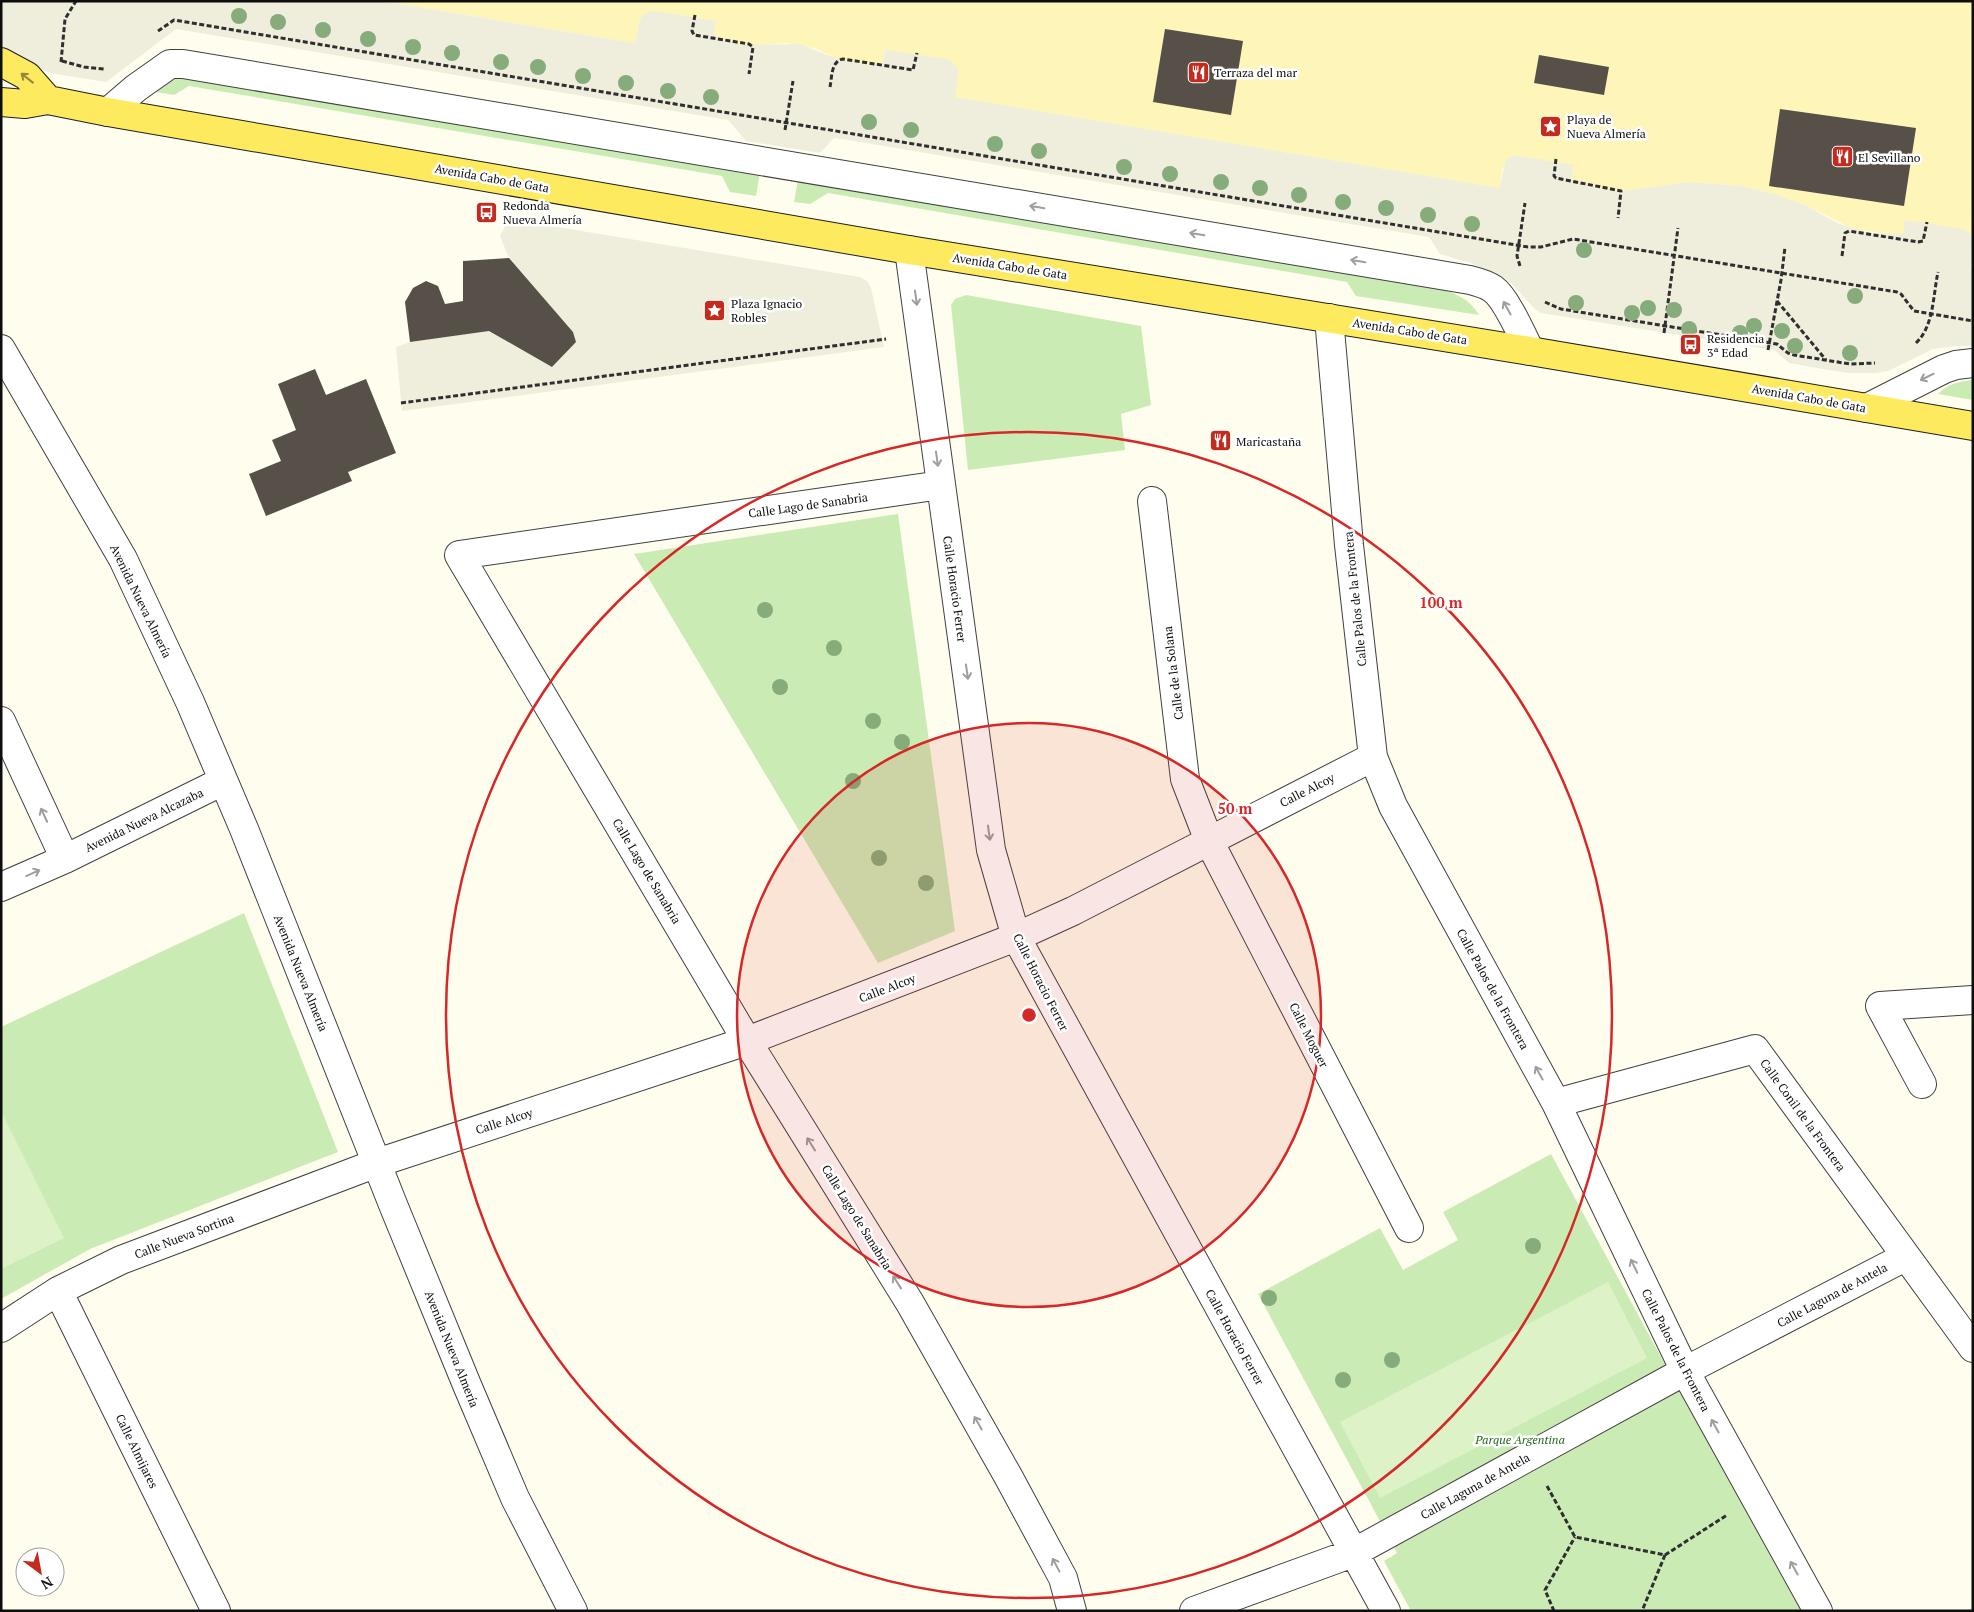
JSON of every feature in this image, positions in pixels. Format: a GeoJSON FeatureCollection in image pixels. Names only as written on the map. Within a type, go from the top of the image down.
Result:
{"type":"FeatureCollection","features":[{"type":"Feature","properties":{"kind":"main road"},"geometry":{"type":"LineString","coordinates":[[1,62],[27,76],[48,100]]}},
{"type":"Feature","properties":{"kind":"main road","name":"Avenida Cabo de Gata"},"geometry":{"type":"LineString","coordinates":[[1,102],[24,104],[48,100],[108,112],[909,250],[1530,351],[1973,426]]}},
{"type":"Feature","properties":{"kind":"street"},"geometry":{"type":"LineString","coordinates":[[108,112],[136,88],[170,64],[183,64],[1470,280],[1482,283],[1493,289],[1500,296],[1530,351]]}},
{"type":"Feature","properties":{"kind":"street","name":"Calle Horacio Ferrer"},"geometry":{"type":"LineString","coordinates":[[909,250],[992,850],[1016,937],[1386,1611]]}},
{"type":"Feature","properties":{"kind":"street","name":"Calle Palos de la Frontera"},"geometry":{"type":"LineString","coordinates":[[1329,318],[1348,545],[1373,757],[1393,806],[1556,1103],[1685,1371],[1818,1611]]}},
{"type":"Feature","properties":{"kind":"street","name":"Avenida Nueva Almería"},"geometry":{"type":"LineString","coordinates":[[1,349],[123,559],[190,702],[248,838],[377,1163],[515,1498],[573,1611]]}},
{"type":"Feature","properties":{"kind":"street"},"geometry":{"type":"LineString","coordinates":[[1867,408],[1944,368],[1973,363]]}},
{"type":"Feature","properties":{"kind":"street","name":"Calle Lago de Sanabria"},"geometry":{"type":"LineString","coordinates":[[941,485],[459,555],[747,1041],[910,1303],[1008,1476],[1063,1578],[1072,1611]]}},
{"type":"Feature","properties":{"kind":"street","name":"Calle de la Solana"},"geometry":{"type":"LineString","coordinates":[[1152,500],[1185,779],[1209,841]]}},
{"type":"Feature","properties":{"kind":"street"},"geometry":{"type":"LineString","coordinates":[[1,721],[64,859]]}},
{"type":"Feature","properties":{"kind":"street","name":"Calle Alcoy"},"geometry":{"type":"LineString","coordinates":[[377,1163],[747,1041],[1016,937],[1073,911],[1373,757]]}},
{"type":"Feature","properties":{"kind":"street","name":"Avenida Nueva Alcazaba"},"geometry":{"type":"LineString","coordinates":[[1,887],[64,859],[223,781]]}},
{"type":"Feature","properties":{"kind":"street","name":"Calle Moguer"},"geometry":{"type":"LineString","coordinates":[[1209,841],[1409,1228]]}},
{"type":"Feature","properties":{"kind":"street"},"geometry":{"type":"LineString","coordinates":[[1922,1084],[1880,1006],[1973,1000]]}},
{"type":"Feature","properties":{"kind":"street","name":"Calle Conil de la Frontera"},"geometry":{"type":"LineString","coordinates":[[1556,1103],[1755,1049],[1973,1348]]}},
{"type":"Feature","properties":{"kind":"street","name":"Calle Nueva Sortina"},"geometry":{"type":"LineString","coordinates":[[1,1328],[58,1291],[121,1260],[377,1163]]}},
{"type":"Feature","properties":{"kind":"street","name":"Calle Laguna de Antela"},"geometry":{"type":"LineString","coordinates":[[1194,1611],[1353,1552],[1685,1371],[1905,1257]]}},
{"type":"Feature","properties":{"kind":"street","name":"Calle Almijares"},"geometry":{"type":"LineString","coordinates":[[58,1291],[216,1611]]}},
{"type":"Feature","properties":{"kind":"path"},"geometry":{"type":"LineString","coordinates":[[60,68],[65,19],[76,1]]}},
{"type":"Feature","properties":{"kind":"path"},"geometry":{"type":"LineString","coordinates":[[695,16],[692,31],[694,35],[749,44],[752,47],[749,74]]}},
{"type":"Feature","properties":{"kind":"path"},"geometry":{"type":"LineString","coordinates":[[256,34],[1518,245],[1541,246],[1573,239],[1897,292],[1901,294],[1914,311],[1973,321]]}},
{"type":"Feature","properties":{"kind":"path"},"geometry":{"type":"LineString","coordinates":[[830,87],[835,63],[838,60],[843,59],[913,70],[917,53]]}},
{"type":"Feature","properties":{"kind":"path"},"geometry":{"type":"LineString","coordinates":[[61,61],[84,67],[108,68]]}},
{"type":"Feature","properties":{"kind":"path"},"geometry":{"type":"LineString","coordinates":[[786,122],[793,81]]}},
{"type":"Feature","properties":{"kind":"path"},"geometry":{"type":"LineString","coordinates":[[1556,159],[1554,176],[1556,178],[1621,191],[1618,218]]}},
{"type":"Feature","properties":{"kind":"path"},"geometry":{"type":"LineString","coordinates":[[1518,245],[1525,203]]}},
{"type":"Feature","properties":{"kind":"path"},"geometry":{"type":"LineString","coordinates":[[1842,256],[1845,233],[1848,231],[1918,242],[1923,241],[1927,222]]}},
{"type":"Feature","properties":{"kind":"path"},"geometry":{"type":"LineString","coordinates":[[1664,333],[1678,228]]}},
{"type":"Feature","properties":{"kind":"path"},"geometry":{"type":"LineString","coordinates":[[1768,350],[1784,247]]}},
{"type":"Feature","properties":{"kind":"path"},"geometry":{"type":"LineString","coordinates":[[1913,345],[1924,333],[1930,314],[1938,272]]}},
{"type":"Feature","properties":{"kind":"path"},"geometry":{"type":"LineString","coordinates":[[1777,300],[1826,360]]}},
{"type":"Feature","properties":{"kind":"path"},"geometry":{"type":"LineString","coordinates":[[1561,309],[1777,344],[1788,353],[1826,360],[1866,365],[1879,363]]}},
{"type":"Feature","properties":{"kind":"path"},"geometry":{"type":"LineString","coordinates":[[401,403],[921,334]]}},
{"type":"Feature","properties":{"kind":"path"},"geometry":{"type":"LineString","coordinates":[[1542,1478],[1575,1537],[1665,1555]]}},
{"type":"Feature","properties":{"kind":"path"},"geometry":{"type":"LineString","coordinates":[[1642,1611],[1665,1555],[1731,1513]]}},
{"type":"Feature","properties":{"kind":"path"},"geometry":{"type":"LineString","coordinates":[[1554,1611],[1545,1590],[1575,1537]]}},
{"type":"Feature","properties":{"kind":"green space"},"geometry":{"type":"Polygon","coordinates":[[[186,76],[760,173],[756,196],[730,192],[722,176],[189,86],[174,95],[156,92],[170,81],[186,76]]]}},
{"type":"Feature","properties":{"kind":"green space"},"geometry":{"type":"Polygon","coordinates":[[[798,179],[1438,288],[1456,295],[1471,304],[1479,315],[1356,296],[1347,282],[828,193],[810,204],[794,202],[798,179]]]}},
{"type":"Feature","properties":{"kind":"green space"},"geometry":{"type":"Polygon","coordinates":[[[966,295],[1141,326],[1151,405],[1121,414],[1125,450],[968,470],[951,305],[955,299],[966,295]]]}},
{"type":"Feature","properties":{"kind":"green space"},"geometry":{"type":"Polygon","coordinates":[[[1973,380],[1973,400],[1938,394],[1954,384],[1973,380]]]}},
{"type":"Feature","properties":{"kind":"green space"},"geometry":{"type":"Polygon","coordinates":[[[898,514],[955,931],[878,963],[634,554],[898,514]]]}},
{"type":"Feature","properties":{"kind":"green space"},"geometry":{"type":"Polygon","coordinates":[[[244,913],[338,1152],[90,1249],[1,1299],[1,1027],[244,913]]]}},
{"type":"Feature","properties":{"kind":"green space"},"geometry":{"type":"Polygon","coordinates":[[[1,1111],[64,1238],[1,1269],[1,1111]]]}},
{"type":"Feature","properties":{"kind":"green space","name":"Parque Argentina"},"geometry":{"type":"Polygon","coordinates":[[[1551,1154],[1802,1611],[1411,1611],[1384,1561],[1397,1553],[1258,1294],[1380,1228],[1403,1270],[1458,1240],[1443,1212],[1551,1154]]]}},
{"type":"Feature","properties":{"kind":"green space"},"geometry":{"type":"Polygon","coordinates":[[[1608,1282],[1647,1358],[1380,1498],[1340,1422],[1608,1282]]]}},
{"type":"Feature","properties":{"kind":"sand","name":"Playa de Nueva Almería"},"geometry":{"type":"Polygon","coordinates":[[[382,1],[1973,1],[1973,237],[1970,233],[1906,220],[1903,234],[1886,234],[1853,229],[1807,206],[1775,194],[1742,186],[1690,182],[1620,191],[1604,189],[1571,179],[1574,165],[1503,167],[1499,188],[954,97],[958,76],[885,50],[883,63],[869,65],[840,60],[814,48],[785,43],[756,46],[741,45],[714,35],[716,21],[639,23],[635,43],[382,1]]]}},
{"type":"Feature","properties":{"kind":"shaded area"},"geometry":{"type":"Polygon","coordinates":[[[1,1],[382,1],[635,43],[642,16],[648,12],[655,11],[716,21],[714,35],[741,45],[800,44],[840,60],[868,65],[883,63],[885,50],[947,59],[958,69],[955,97],[1499,188],[1506,160],[1512,156],[1574,165],[1571,179],[1604,189],[1621,191],[1690,182],[1742,186],[1775,194],[1807,206],[1837,223],[1869,233],[1903,234],[1905,220],[1963,229],[1970,233],[1973,237],[1971,266],[1973,267],[1973,346],[1933,349],[1888,371],[1876,373],[1848,373],[1817,368],[1789,363],[1774,350],[1541,313],[1510,282],[1495,273],[1471,263],[1440,254],[1429,237],[834,138],[820,153],[746,141],[728,120],[176,29],[106,82],[50,73],[28,64],[1,47],[1,1]]]}},
{"type":"Feature","properties":{"kind":"shaded area","name":"Plaza Ignacio Robles"},"geometry":{"type":"Polygon","coordinates":[[[509,219],[860,277],[867,281],[871,288],[884,347],[402,411],[396,347],[410,342],[489,331],[552,367],[576,342],[573,332],[509,258],[500,236],[509,219]]]}},
{"type":"Feature","properties":{"kind":"building","name":"Terraza del mar"},"geometry":{"type":"Polygon","coordinates":[[[1165,29],[1243,41],[1231,115],[1153,102],[1165,29]]]}},
{"type":"Feature","properties":{"kind":"building"},"geometry":{"type":"Polygon","coordinates":[[[1539,55],[1609,67],[1604,95],[1534,83],[1539,55]]]}},
{"type":"Feature","properties":{"kind":"building","name":"El Sevillano"},"geometry":{"type":"Polygon","coordinates":[[[1780,109],[1916,128],[1904,206],[1769,186],[1780,109]]]}},
{"type":"Feature","properties":{"kind":"building"},"geometry":{"type":"Polygon","coordinates":[[[509,258],[573,332],[576,342],[552,367],[489,331],[410,342],[405,302],[413,288],[426,281],[438,286],[445,304],[463,301],[463,261],[509,258]]]}},
{"type":"Feature","properties":{"kind":"building"},"geometry":{"type":"Polygon","coordinates":[[[315,369],[326,395],[366,379],[396,453],[348,472],[352,481],[266,516],[249,474],[281,461],[272,440],[296,430],[278,384],[315,369]]]}},
{"type":"Feature","properties":{"kind":"place","name":"Terraza del mar"},"geometry":{"type":"Point","coordinates":[1198,72]}},
{"type":"Feature","properties":{"kind":"place","name":"Playa de Nueva Almería"},"geometry":{"type":"Point","coordinates":[1551,126]}},
{"type":"Feature","properties":{"kind":"place","name":"El Sevillano"},"geometry":{"type":"Point","coordinates":[1842,157]}},
{"type":"Feature","properties":{"kind":"place","name":"Redonda Nueva Almería"},"geometry":{"type":"Point","coordinates":[487,212]}},
{"type":"Feature","properties":{"kind":"place","name":"Plaza Ignacio Robles"},"geometry":{"type":"Point","coordinates":[715,310]}},
{"type":"Feature","properties":{"kind":"place","name":"Residencia 3ª Edad"},"geometry":{"type":"Point","coordinates":[1691,345]}},
{"type":"Feature","properties":{"kind":"place","name":"Maricastaña"},"geometry":{"type":"Point","coordinates":[1220,441]}}]}
